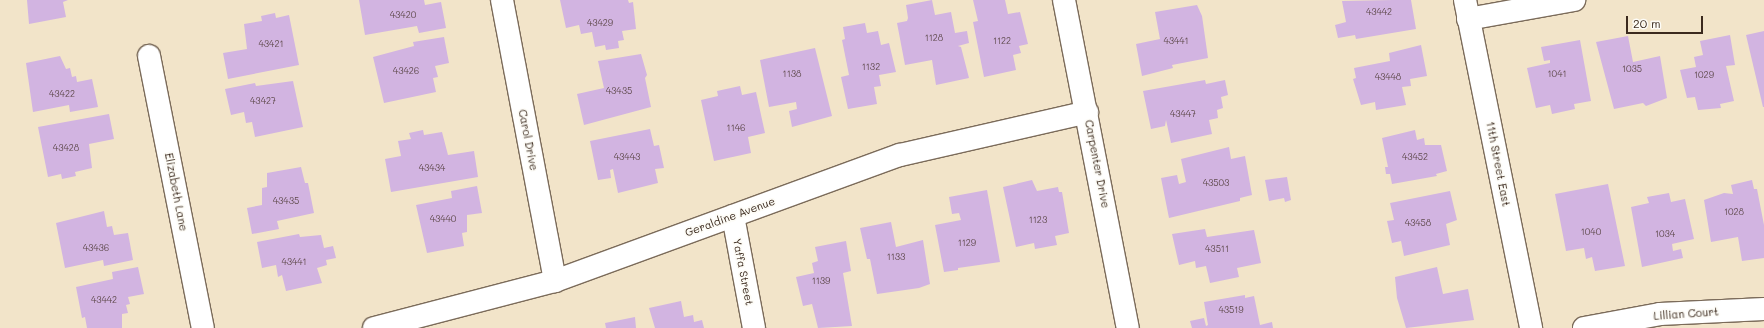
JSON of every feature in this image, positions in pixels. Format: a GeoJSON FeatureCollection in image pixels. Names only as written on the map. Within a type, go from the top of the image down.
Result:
{"type":"FeatureCollection","features":[{"type":"Feature","properties":{"kind":"street","name":"Carol Drive"},"geometry":{"type":"LineString","coordinates":[[502,0],[555,281]]}},
{"type":"Feature","properties":{"kind":"street","name":"Carpenter Drive"},"geometry":{"type":"LineString","coordinates":[[1064,0],[1128,328]]}},
{"type":"Feature","properties":{"kind":"street"},"geometry":{"type":"LineString","coordinates":[[1466,9],[1574,0]]}},
{"type":"Feature","properties":{"kind":"street","name":"11th Street East"},"geometry":{"type":"LineString","coordinates":[[1466,9],[1531,328]]}},
{"type":"Feature","properties":{"kind":"street","name":"Elizabeth Lane"},"geometry":{"type":"LineString","coordinates":[[149,56],[204,328]]}},
{"type":"Feature","properties":{"kind":"street","name":"Geraldine Avenue"},"geometry":{"type":"LineString","coordinates":[[383,327],[555,281],[900,155],[1087,112]]}},
{"type":"Feature","properties":{"kind":"street","name":"Yaffa Street"},"geometry":{"type":"LineString","coordinates":[[733,216],[754,328]]}},
{"type":"Feature","properties":{"kind":"street","name":"Lillian Court"},"geometry":{"type":"LineString","coordinates":[[1584,328],[1660,314],[1764,309]]}},
{"type":"Feature","properties":{"kind":"building"},"geometry":{"type":"Polygon","coordinates":[[[27,0],[68,0],[63,2],[66,17],[29,24],[27,0]]]}},
{"type":"Feature","properties":{"kind":"building"},"geometry":{"type":"Polygon","coordinates":[[[359,0],[424,0],[425,5],[441,2],[446,28],[419,33],[417,26],[365,35],[359,0]]]}},
{"type":"Feature","properties":{"kind":"building"},"geometry":{"type":"Polygon","coordinates":[[[560,0],[628,0],[629,3],[633,2],[636,29],[622,31],[624,40],[618,41],[619,48],[606,50],[605,45],[595,47],[592,32],[581,34],[579,25],[566,28],[560,0]]]}},
{"type":"Feature","properties":{"kind":"building"},"geometry":{"type":"Polygon","coordinates":[[[932,0],[935,15],[951,12],[955,33],[967,31],[969,43],[958,46],[961,47],[969,78],[936,85],[932,60],[905,65],[897,23],[907,21],[906,5],[932,0]]]}},
{"type":"Feature","properties":{"kind":"building"},"geometry":{"type":"Polygon","coordinates":[[[973,0],[1005,0],[1008,14],[1020,12],[1028,44],[1019,46],[1021,53],[1013,55],[1016,70],[984,77],[973,22],[978,21],[973,0]]]}},
{"type":"Feature","properties":{"kind":"building"},"geometry":{"type":"Polygon","coordinates":[[[1411,0],[1416,29],[1356,39],[1355,35],[1338,38],[1335,25],[1346,22],[1342,1],[1411,0]]]}},
{"type":"Feature","properties":{"kind":"building"},"geometry":{"type":"Polygon","coordinates":[[[1197,5],[1202,16],[1208,58],[1172,65],[1173,68],[1142,76],[1136,44],[1160,39],[1155,12],[1197,5]]]}},
{"type":"Feature","properties":{"kind":"building"},"geometry":{"type":"Polygon","coordinates":[[[275,13],[276,18],[289,15],[299,65],[228,79],[223,53],[247,49],[244,24],[262,21],[261,16],[275,13]]]}},
{"type":"Feature","properties":{"kind":"building"},"geometry":{"type":"Polygon","coordinates":[[[865,23],[867,33],[878,31],[881,45],[889,43],[896,72],[879,75],[881,86],[874,87],[877,104],[848,109],[841,77],[849,75],[842,40],[845,39],[843,27],[865,23]]]}},
{"type":"Feature","properties":{"kind":"building"},"geometry":{"type":"Polygon","coordinates":[[[1764,31],[1764,107],[1763,107],[1746,35],[1764,31]]]}},
{"type":"Feature","properties":{"kind":"building"},"geometry":{"type":"Polygon","coordinates":[[[1730,35],[1735,65],[1726,66],[1734,101],[1720,104],[1721,108],[1698,110],[1695,97],[1687,98],[1680,70],[1696,67],[1694,57],[1703,55],[1700,41],[1730,35]]]}},
{"type":"Feature","properties":{"kind":"building"},"geometry":{"type":"Polygon","coordinates":[[[1628,36],[1633,62],[1660,56],[1667,98],[1646,106],[1643,103],[1614,109],[1596,42],[1628,36]]]}},
{"type":"Feature","properties":{"kind":"building"},"geometry":{"type":"Polygon","coordinates":[[[444,37],[449,63],[435,66],[438,77],[433,78],[436,92],[384,103],[373,57],[414,46],[413,42],[444,37]]]}},
{"type":"Feature","properties":{"kind":"building"},"geometry":{"type":"Polygon","coordinates":[[[1580,40],[1591,101],[1574,104],[1575,109],[1552,114],[1550,105],[1536,108],[1527,68],[1550,63],[1550,60],[1544,61],[1541,47],[1580,40]]]}},
{"type":"Feature","properties":{"kind":"building"},"geometry":{"type":"Polygon","coordinates":[[[1421,45],[1427,76],[1410,79],[1411,86],[1402,87],[1406,105],[1376,110],[1375,102],[1361,105],[1353,79],[1356,78],[1354,68],[1390,61],[1389,53],[1421,45]]]}},
{"type":"Feature","properties":{"kind":"building"},"geometry":{"type":"Polygon","coordinates":[[[815,48],[832,116],[792,127],[789,111],[797,109],[796,102],[769,107],[760,60],[815,48]]]}},
{"type":"Feature","properties":{"kind":"building"},"geometry":{"type":"Polygon","coordinates":[[[641,54],[647,75],[645,78],[651,107],[584,125],[577,94],[604,88],[598,61],[641,54]]]}},
{"type":"Feature","properties":{"kind":"building"},"geometry":{"type":"Polygon","coordinates":[[[60,56],[66,69],[70,68],[72,77],[76,76],[77,82],[92,79],[98,107],[70,112],[69,105],[33,112],[26,63],[60,56]]]}},
{"type":"Feature","properties":{"kind":"building"},"geometry":{"type":"Polygon","coordinates":[[[1205,80],[1206,84],[1225,80],[1228,95],[1221,97],[1223,108],[1217,110],[1218,118],[1209,120],[1212,134],[1171,143],[1166,120],[1165,126],[1151,129],[1143,91],[1205,80]]]}},
{"type":"Feature","properties":{"kind":"building"},"geometry":{"type":"Polygon","coordinates":[[[293,81],[303,127],[255,137],[252,122],[246,123],[244,112],[231,115],[225,89],[255,83],[256,86],[293,81]]]}},
{"type":"Feature","properties":{"kind":"building"},"geometry":{"type":"Polygon","coordinates":[[[740,86],[742,95],[756,92],[765,133],[748,137],[751,153],[714,161],[701,100],[718,96],[717,91],[740,86]]]}},
{"type":"Feature","properties":{"kind":"building"},"geometry":{"type":"Polygon","coordinates":[[[109,114],[114,139],[89,144],[92,168],[75,172],[76,176],[62,179],[61,174],[48,177],[38,127],[109,114]]]}},
{"type":"Feature","properties":{"kind":"building"},"geometry":{"type":"Polygon","coordinates":[[[650,129],[654,146],[659,145],[664,168],[655,169],[658,183],[618,193],[613,169],[610,170],[611,178],[598,180],[590,141],[650,129]]]}},
{"type":"Feature","properties":{"kind":"building"},"geometry":{"type":"Polygon","coordinates":[[[423,130],[424,135],[442,132],[448,155],[474,151],[478,177],[391,192],[385,159],[401,156],[398,141],[411,139],[409,133],[423,130]]]}},
{"type":"Feature","properties":{"kind":"building"},"geometry":{"type":"Polygon","coordinates":[[[1415,130],[1417,140],[1424,138],[1425,145],[1441,145],[1447,171],[1436,174],[1437,176],[1392,184],[1390,174],[1386,174],[1385,167],[1388,167],[1382,138],[1415,130]]]}},
{"type":"Feature","properties":{"kind":"building"},"geometry":{"type":"Polygon","coordinates":[[[1229,147],[1231,159],[1245,156],[1252,195],[1240,198],[1240,201],[1169,218],[1161,178],[1177,175],[1179,184],[1186,182],[1181,159],[1229,147]]]}},
{"type":"Feature","properties":{"kind":"building"},"geometry":{"type":"Polygon","coordinates":[[[301,167],[305,183],[308,183],[314,213],[277,221],[279,229],[252,234],[247,208],[262,205],[262,188],[267,187],[267,173],[301,167]]]}},
{"type":"Feature","properties":{"kind":"building"},"geometry":{"type":"Polygon","coordinates":[[[1287,177],[1291,200],[1285,202],[1284,198],[1269,201],[1265,180],[1287,177]]]}},
{"type":"Feature","properties":{"kind":"building"},"geometry":{"type":"Polygon","coordinates":[[[1032,180],[1037,191],[1058,187],[1059,192],[1062,192],[1069,233],[1055,236],[1057,245],[1035,249],[1034,243],[1016,247],[1003,187],[1032,180]]]}},
{"type":"Feature","properties":{"kind":"building"},"geometry":{"type":"Polygon","coordinates":[[[1752,180],[1754,189],[1757,189],[1764,225],[1764,258],[1742,261],[1738,237],[1711,242],[1704,200],[1724,193],[1733,194],[1731,185],[1752,180]]]}},
{"type":"Feature","properties":{"kind":"building"},"geometry":{"type":"Polygon","coordinates":[[[1608,184],[1625,266],[1595,271],[1592,257],[1586,259],[1584,248],[1566,251],[1555,194],[1608,184]]]}},
{"type":"Feature","properties":{"kind":"building"},"geometry":{"type":"Polygon","coordinates":[[[477,186],[482,213],[467,215],[467,232],[462,233],[464,246],[427,253],[416,205],[452,198],[451,191],[477,186]]]}},
{"type":"Feature","properties":{"kind":"building"},"geometry":{"type":"Polygon","coordinates":[[[987,190],[1000,262],[958,268],[958,270],[944,272],[935,225],[961,220],[959,213],[952,214],[949,197],[987,190]]]}},
{"type":"Feature","properties":{"kind":"building"},"geometry":{"type":"Polygon","coordinates":[[[1450,191],[1457,220],[1446,224],[1450,245],[1404,256],[1401,241],[1392,243],[1387,221],[1394,220],[1390,203],[1450,191]]]}},
{"type":"Feature","properties":{"kind":"building"},"geometry":{"type":"Polygon","coordinates":[[[1669,193],[1671,202],[1685,199],[1694,239],[1672,244],[1673,251],[1681,249],[1683,258],[1642,267],[1631,207],[1649,203],[1647,197],[1669,193]]]}},
{"type":"Feature","properties":{"kind":"building"},"geometry":{"type":"Polygon","coordinates":[[[104,211],[107,227],[112,226],[114,235],[128,233],[133,260],[104,266],[103,260],[65,268],[56,223],[104,211]]]}},
{"type":"Feature","properties":{"kind":"building"},"geometry":{"type":"Polygon","coordinates":[[[891,222],[896,247],[923,240],[930,284],[919,288],[877,294],[870,259],[867,259],[860,228],[891,222]]]}},
{"type":"Feature","properties":{"kind":"building"},"geometry":{"type":"Polygon","coordinates":[[[1205,229],[1207,237],[1254,230],[1261,263],[1237,268],[1239,277],[1210,283],[1206,266],[1196,268],[1195,261],[1179,265],[1172,234],[1205,229]]]}},
{"type":"Feature","properties":{"kind":"building"},"geometry":{"type":"Polygon","coordinates":[[[299,234],[300,237],[321,235],[324,248],[333,246],[336,258],[326,260],[327,265],[317,268],[322,283],[286,291],[282,275],[278,277],[276,265],[262,268],[257,242],[299,234]]]}},
{"type":"Feature","properties":{"kind":"building"},"geometry":{"type":"Polygon","coordinates":[[[846,241],[851,271],[843,273],[852,326],[818,328],[812,304],[803,306],[796,277],[814,273],[812,263],[818,261],[815,247],[846,241]]]}},
{"type":"Feature","properties":{"kind":"building"},"geometry":{"type":"Polygon","coordinates":[[[138,267],[144,294],[128,297],[130,304],[126,305],[128,313],[122,314],[122,328],[87,328],[85,317],[82,318],[76,287],[113,279],[112,272],[138,267]]]}},
{"type":"Feature","properties":{"kind":"building"},"geometry":{"type":"Polygon","coordinates":[[[1437,267],[1443,294],[1468,289],[1474,320],[1406,328],[1397,298],[1395,277],[1437,267]]]}},
{"type":"Feature","properties":{"kind":"building"},"geometry":{"type":"Polygon","coordinates":[[[1245,295],[1245,298],[1254,296],[1260,325],[1272,322],[1273,328],[1192,328],[1190,321],[1204,318],[1206,326],[1208,325],[1204,302],[1245,295]]]}},
{"type":"Feature","properties":{"kind":"building"},"geometry":{"type":"Polygon","coordinates":[[[681,301],[684,317],[693,315],[694,322],[702,320],[704,328],[655,328],[649,308],[681,301]]]}},
{"type":"Feature","properties":{"kind":"building"},"geometry":{"type":"Polygon","coordinates":[[[635,317],[636,328],[606,328],[605,323],[635,317]]]}}]}
